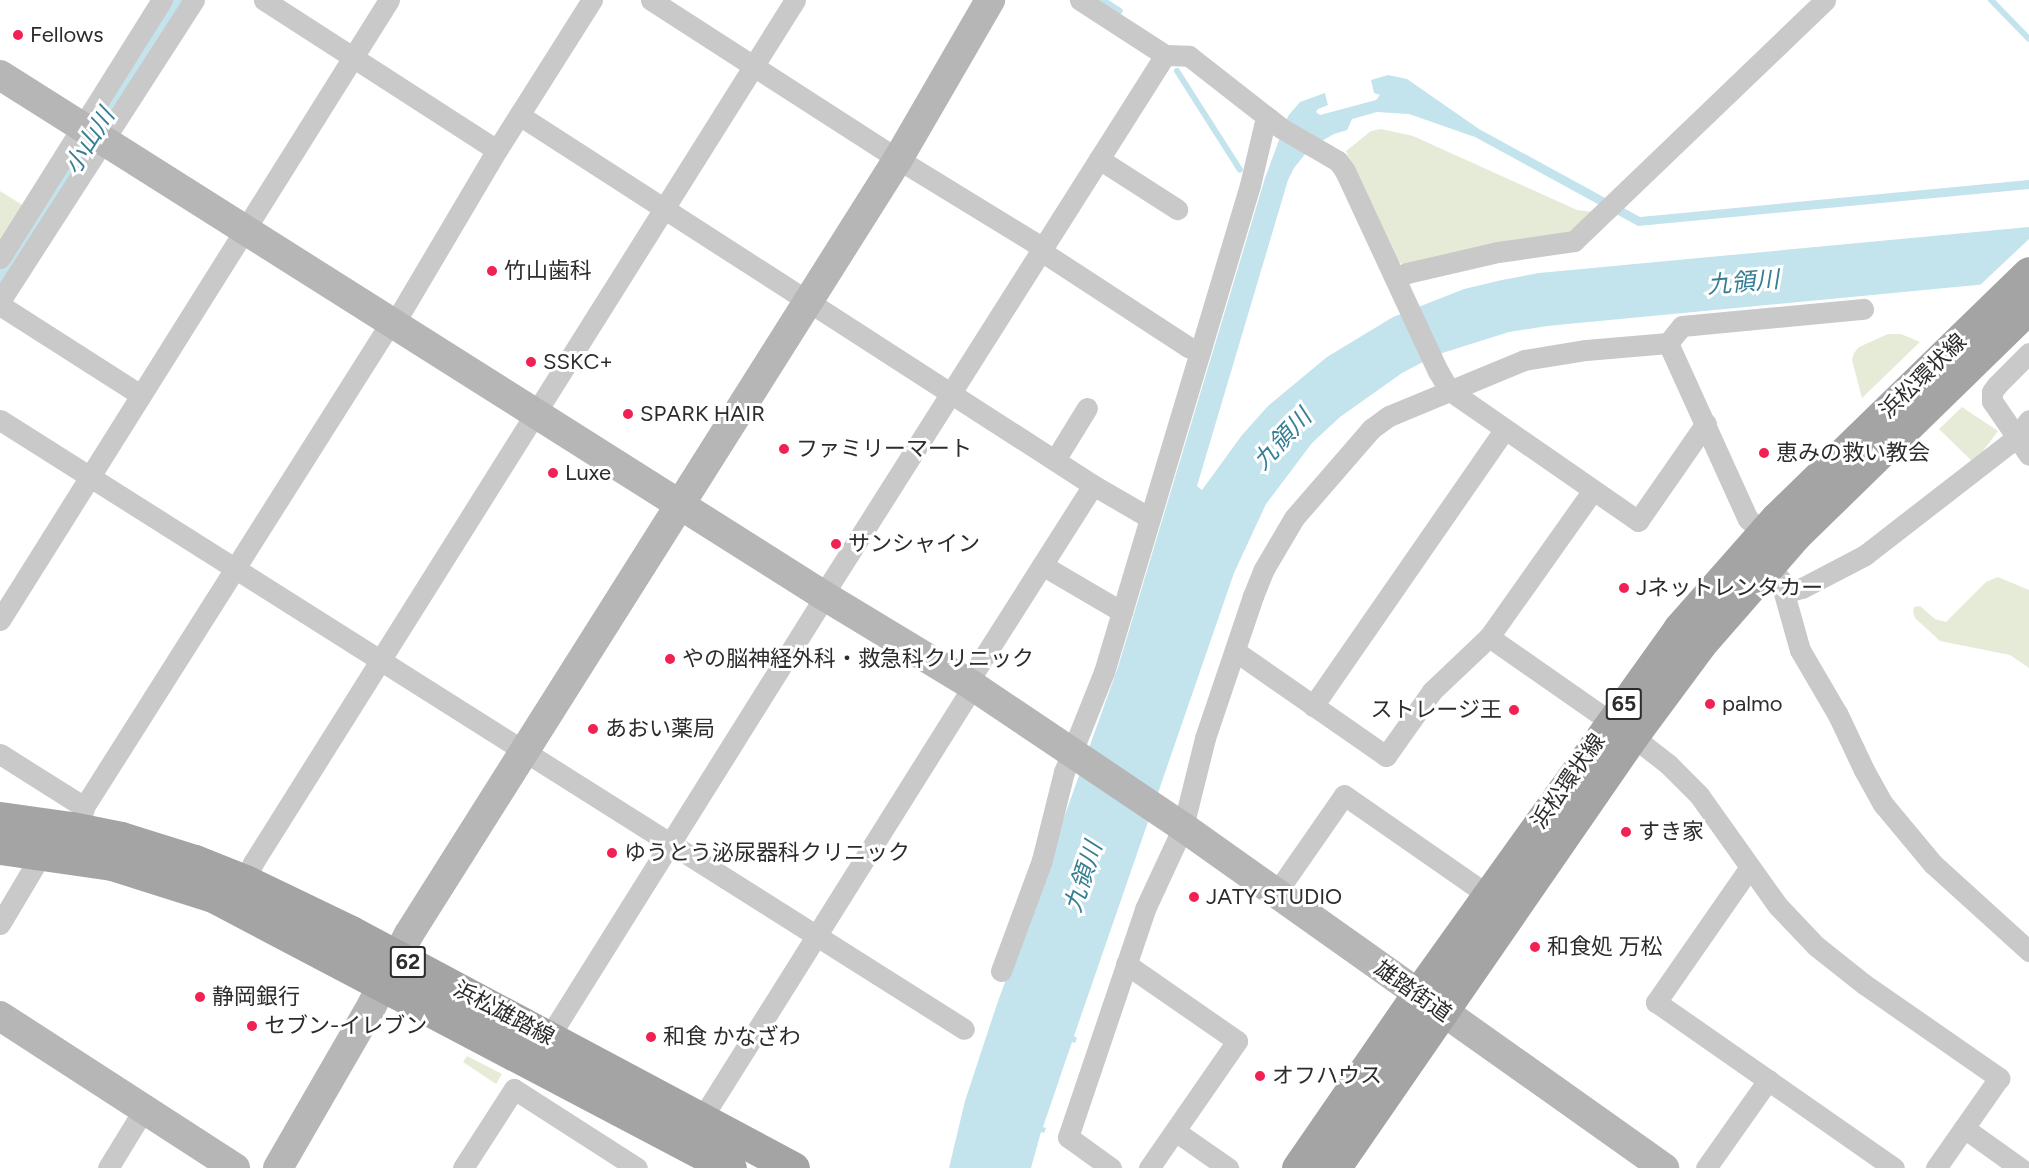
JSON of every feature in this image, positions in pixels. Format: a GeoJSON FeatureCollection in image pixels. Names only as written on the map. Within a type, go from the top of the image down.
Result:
{"type":"FeatureCollection","features":[{"type":"Feature","properties":{"kind":"main road","name":"浜松環状線"},"geometry":{"type":"LineString","coordinates":[[1298,1168],[1430,1003],[1621,729],[1679,629],[1763,533],[2023,290]]}},
{"type":"Feature","properties":{"kind":"main road","name":"浜松環状線"},"geometry":{"type":"LineString","coordinates":[[1334,1168],[1430,1003],[1488,895],[1621,729],[1700,644],[1766,566],[2023,290]]}},
{"type":"Feature","properties":{"kind":"main road","name":"浜松雄踏線"},"geometry":{"type":"LineString","coordinates":[[0,818],[82,818],[245,881],[390,970],[730,1168]]}},
{"type":"Feature","properties":{"kind":"main road","name":"浜松雄踏線"},"geometry":{"type":"LineString","coordinates":[[0,848],[89,859],[190,887],[549,1037],[793,1168]]}},
{"type":"Feature","properties":{"kind":"street"},"geometry":{"type":"LineString","coordinates":[[141,395],[0,303],[93,133],[162,0]]}},
{"type":"Feature","properties":{"kind":"street"},"geometry":{"type":"LineString","coordinates":[[0,258],[194,0]]}},
{"type":"Feature","properties":{"kind":"street"},"geometry":{"type":"LineString","coordinates":[[264,0],[497,150]]}},
{"type":"Feature","properties":{"kind":"street"},"geometry":{"type":"LineString","coordinates":[[0,620],[389,0]]}},
{"type":"Feature","properties":{"kind":"street"},"geometry":{"type":"LineString","coordinates":[[0,754],[82,818],[235,569],[393,323],[497,150],[592,0]]}},
{"type":"Feature","properties":{"kind":"street"},"geometry":{"type":"LineString","coordinates":[[651,0],[1188,346],[1200,351]]}},
{"type":"Feature","properties":{"kind":"street"},"geometry":{"type":"LineString","coordinates":[[245,881],[253,863],[379,661],[795,0]]}},
{"type":"Feature","properties":{"kind":"street"},"geometry":{"type":"LineString","coordinates":[[278,1168],[390,970],[898,159],[990,0]]}},
{"type":"Feature","properties":{"kind":"street"},"geometry":{"type":"LineString","coordinates":[[1080,0],[1165,55],[1189,56],[1275,123],[1327,154],[1345,171],[1449,390],[1638,521],[1706,423]]}},
{"type":"Feature","properties":{"kind":"street"},"geometry":{"type":"LineString","coordinates":[[1395,278],[1407,273],[1498,252],[1574,241],[1825,0]]}},
{"type":"Feature","properties":{"kind":"street"},"geometry":{"type":"LineString","coordinates":[[549,1037],[1165,55]]}},
{"type":"Feature","properties":{"kind":"street","name":"雄踏街道"},"geometry":{"type":"LineString","coordinates":[[0,75],[824,596],[970,684],[1173,820],[1664,1168]]}},
{"type":"Feature","properties":{"kind":"street"},"geometry":{"type":"LineString","coordinates":[[519,115],[1093,485],[1150,518]]}},
{"type":"Feature","properties":{"kind":"street"},"geometry":{"type":"LineString","coordinates":[[1001,971],[1042,860],[1060,784],[1104,672],[1250,185],[1264,126],[1275,123]]}},
{"type":"Feature","properties":{"kind":"street"},"geometry":{"type":"LineString","coordinates":[[1099,159],[1177,208]]}},
{"type":"Feature","properties":{"kind":"street"},"geometry":{"type":"LineString","coordinates":[[1112,1168],[1068,1137],[1173,820],[1264,569],[1278,543],[1313,496],[1379,421],[1524,360],[1586,350],[1668,343],[1682,326],[1863,309]]}},
{"type":"Feature","properties":{"kind":"street"},"geometry":{"type":"LineString","coordinates":[[1668,343],[1748,519],[1763,533]]}},
{"type":"Feature","properties":{"kind":"street"},"geometry":{"type":"LineString","coordinates":[[2029,354],[1992,392],[1995,410],[2029,455]]}},
{"type":"Feature","properties":{"kind":"street"},"geometry":{"type":"LineString","coordinates":[[1055,460],[1087,408]]}},
{"type":"Feature","properties":{"kind":"street"},"geometry":{"type":"LineString","coordinates":[[0,420],[964,1029]]}},
{"type":"Feature","properties":{"kind":"street"},"geometry":{"type":"LineString","coordinates":[[1784,593],[1802,588],[1865,555],[2016,438],[2029,420]]}},
{"type":"Feature","properties":{"kind":"street"},"geometry":{"type":"LineString","coordinates":[[1313,706],[1505,429]]}},
{"type":"Feature","properties":{"kind":"street"},"geometry":{"type":"LineString","coordinates":[[702,1118],[1093,485]]}},
{"type":"Feature","properties":{"kind":"street"},"geometry":{"type":"LineString","coordinates":[[1234,651],[1386,756],[1432,691],[1489,637],[1593,490]]}},
{"type":"Feature","properties":{"kind":"street"},"geometry":{"type":"LineString","coordinates":[[1042,565],[1122,612]]}},
{"type":"Feature","properties":{"kind":"street"},"geometry":{"type":"LineString","coordinates":[[1766,566],[1780,579],[1800,650],[1838,715],[1883,804],[1933,864],[2029,951]]}},
{"type":"Feature","properties":{"kind":"street"},"geometry":{"type":"LineString","coordinates":[[1489,637],[1668,764],[1699,795],[1794,925],[1864,984],[1999,1078],[1936,1168]]}},
{"type":"Feature","properties":{"kind":"street"},"geometry":{"type":"LineString","coordinates":[[1276,893],[1344,795],[1488,895]]}},
{"type":"Feature","properties":{"kind":"street"},"geometry":{"type":"LineString","coordinates":[[0,924],[35,865]]}},
{"type":"Feature","properties":{"kind":"street"},"geometry":{"type":"LineString","coordinates":[[1750,867],[1656,1002],[1894,1168]]}},
{"type":"Feature","properties":{"kind":"street"},"geometry":{"type":"LineString","coordinates":[[1126,964],[1237,1041],[1149,1168]]}},
{"type":"Feature","properties":{"kind":"street"},"geometry":{"type":"LineString","coordinates":[[0,1016],[235,1168]]}},
{"type":"Feature","properties":{"kind":"street"},"geometry":{"type":"LineString","coordinates":[[1706,1168],[1768,1080]]}},
{"type":"Feature","properties":{"kind":"street"},"geometry":{"type":"LineString","coordinates":[[463,1168],[514,1089],[637,1168]]}},
{"type":"Feature","properties":{"kind":"street"},"geometry":{"type":"LineString","coordinates":[[108,1168],[144,1109]]}},
{"type":"Feature","properties":{"kind":"street"},"geometry":{"type":"LineString","coordinates":[[1964,1128],[2020,1168]]}},
{"type":"Feature","properties":{"kind":"street"},"geometry":{"type":"LineString","coordinates":[[1175,1131],[1228,1168]]}},
{"type":"Feature","properties":{"kind":"green space"},"geometry":{"type":"Polygon","coordinates":[[[1381,129],[1413,136],[1577,210],[1594,212],[1571,234],[1405,266],[1397,261],[1346,151],[1371,131],[1381,129]]]}},
{"type":"Feature","properties":{"kind":"green space"},"geometry":{"type":"Polygon","coordinates":[[[0,191],[24,206],[0,245],[0,191]]]}},
{"type":"Feature","properties":{"kind":"green space"},"geometry":{"type":"Polygon","coordinates":[[[1888,334],[1901,334],[1920,342],[1862,398],[1852,360],[1854,353],[1859,347],[1888,334]]]}},
{"type":"Feature","properties":{"kind":"green space"},"geometry":{"type":"Polygon","coordinates":[[[1962,407],[1998,431],[1974,463],[1939,429],[1962,407]]]}},
{"type":"Feature","properties":{"kind":"green space"},"geometry":{"type":"Polygon","coordinates":[[[1998,577],[2029,590],[2029,668],[2010,655],[1940,641],[1915,618],[1914,607],[1920,606],[1935,619],[1946,622],[1986,582],[1998,577]]]}},
{"type":"Feature","properties":{"kind":"green space"},"geometry":{"type":"Polygon","coordinates":[[[467,1056],[502,1074],[496,1084],[463,1062],[467,1056]]]}},
{"type":"Feature","properties":{"kind":"water","name":"九領川"},"geometry":{"type":"Polygon","coordinates":[[[1388,75],[1407,79],[1479,129],[1640,217],[2029,180],[2029,189],[1638,226],[1475,137],[1409,114],[1377,112],[1352,119],[1347,130],[1334,134],[1311,147],[1294,168],[1288,180],[1197,486],[1202,490],[1242,435],[1268,406],[1327,357],[1393,317],[1464,289],[1539,273],[2029,227],[2029,280],[1547,326],[1509,332],[1436,355],[1402,373],[1340,417],[1312,443],[1266,504],[1234,573],[1074,1036],[1077,1038],[1075,1043],[1072,1042],[1043,1127],[1046,1128],[1044,1133],[1041,1132],[1031,1168],[949,1168],[965,1101],[996,1007],[1118,667],[1265,178],[1288,116],[1300,102],[1325,93],[1328,105],[1318,109],[1316,112],[1320,115],[1376,100],[1380,95],[1374,93],[1371,80],[1388,75]]]}},
{"type":"Feature","properties":{"kind":"pier"},"geometry":{"type":"Polygon","coordinates":[[[2029,239],[2029,283],[1977,288],[2029,239]]]}},
{"type":"Feature","properties":{"kind":"waterway","name":"小山川"},"geometry":{"type":"LineString","coordinates":[[0,281],[178,0]]}},
{"type":"Feature","properties":{"kind":"waterway"},"geometry":{"type":"LineString","coordinates":[[1103,0],[1120,11]]}},
{"type":"Feature","properties":{"kind":"waterway"},"geometry":{"type":"LineString","coordinates":[[1991,0],[2029,39]]}},
{"type":"Feature","properties":{"kind":"waterway"},"geometry":{"type":"LineString","coordinates":[[1177,71],[1240,170]]}},
{"type":"Feature","properties":{"kind":"place","name":"Fellows"},"geometry":{"type":"Point","coordinates":[18,35]}},
{"type":"Feature","properties":{"kind":"place","name":"竹山歯科"},"geometry":{"type":"Point","coordinates":[492,271]}},
{"type":"Feature","properties":{"kind":"place","name":"SSKC+"},"geometry":{"type":"Point","coordinates":[531,362]}},
{"type":"Feature","properties":{"kind":"place","name":"SPARK HAIR"},"geometry":{"type":"Point","coordinates":[628,414]}},
{"type":"Feature","properties":{"kind":"place","name":"ファミリーマート"},"geometry":{"type":"Point","coordinates":[784,449]}},
{"type":"Feature","properties":{"kind":"place","name":"恵みの救い教会"},"geometry":{"type":"Point","coordinates":[1764,453]}},
{"type":"Feature","properties":{"kind":"place","name":"Luxe"},"geometry":{"type":"Point","coordinates":[553,473]}},
{"type":"Feature","properties":{"kind":"place","name":"サンシャイン"},"geometry":{"type":"Point","coordinates":[836,544]}},
{"type":"Feature","properties":{"kind":"place","name":"Jネットレンタカー"},"geometry":{"type":"Point","coordinates":[1624,588]}},
{"type":"Feature","properties":{"kind":"place","name":"やの脳神経外科・救急科クリニック"},"geometry":{"type":"Point","coordinates":[670,659]}},
{"type":"Feature","properties":{"kind":"place","name":"palmo"},"geometry":{"type":"Point","coordinates":[1710,704]}},
{"type":"Feature","properties":{"kind":"place","name":"ストレージ王"},"geometry":{"type":"Point","coordinates":[1514,710]}},
{"type":"Feature","properties":{"kind":"place","name":"あおい薬局"},"geometry":{"type":"Point","coordinates":[593,729]}},
{"type":"Feature","properties":{"kind":"place","name":"すき家"},"geometry":{"type":"Point","coordinates":[1626,832]}},
{"type":"Feature","properties":{"kind":"place","name":"ゆうとう泌尿器科クリニック"},"geometry":{"type":"Point","coordinates":[612,853]}},
{"type":"Feature","properties":{"kind":"place","name":"JATY STUDIO"},"geometry":{"type":"Point","coordinates":[1194,897]}},
{"type":"Feature","properties":{"kind":"place","name":"和食処 万松"},"geometry":{"type":"Point","coordinates":[1535,947]}},
{"type":"Feature","properties":{"kind":"place","name":"静岡銀行"},"geometry":{"type":"Point","coordinates":[200,997]}},
{"type":"Feature","properties":{"kind":"place","name":"セブン-イレブン"},"geometry":{"type":"Point","coordinates":[252,1026]}},
{"type":"Feature","properties":{"kind":"place","name":"和食 かなざわ"},"geometry":{"type":"Point","coordinates":[651,1037]}},
{"type":"Feature","properties":{"kind":"place","name":"オフハウス"},"geometry":{"type":"Point","coordinates":[1260,1076]}}]}
